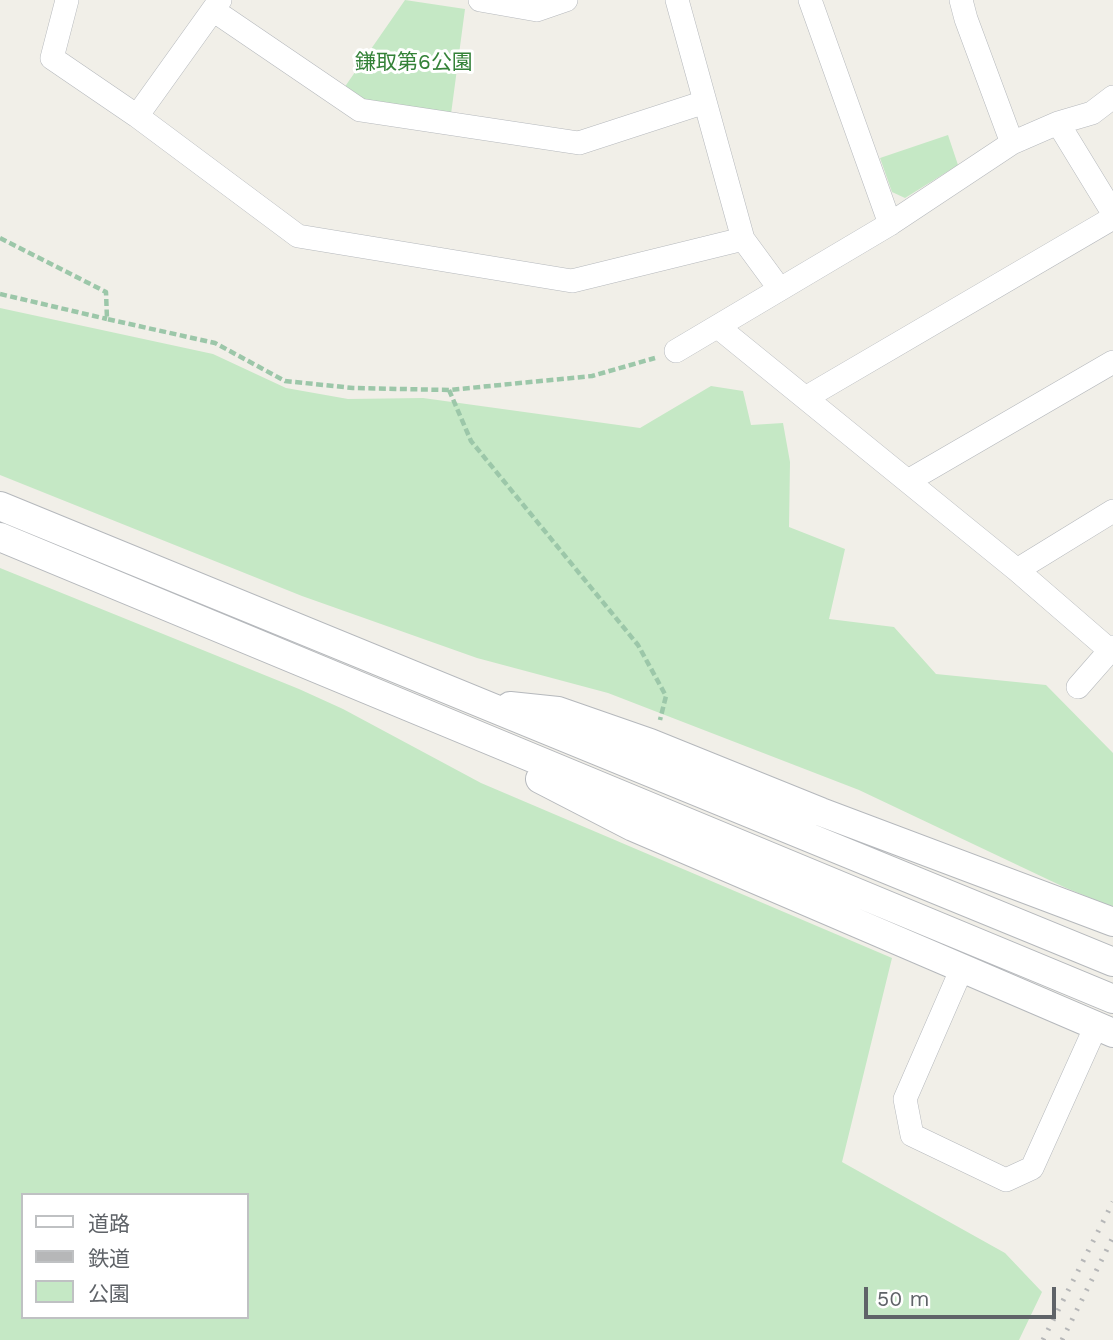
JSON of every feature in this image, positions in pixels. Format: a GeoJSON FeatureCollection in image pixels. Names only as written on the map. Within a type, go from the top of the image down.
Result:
{"type":"FeatureCollection","features":[{"type":"Feature","properties":{"kind":"street"},"geometry":{"type":"LineString","coordinates":[[67,0],[52,58],[137,116],[298,236],[572,281],[743,239]]}},
{"type":"Feature","properties":{"kind":"street"},"geometry":{"type":"LineString","coordinates":[[480,0],[537,10],[566,0]]}},
{"type":"Feature","properties":{"kind":"street"},"geometry":{"type":"LineString","coordinates":[[677,0],[743,239],[779,288]]}},
{"type":"Feature","properties":{"kind":"street"},"geometry":{"type":"LineString","coordinates":[[810,0],[890,223]]}},
{"type":"Feature","properties":{"kind":"street"},"geometry":{"type":"LineString","coordinates":[[961,0],[1012,142]]}},
{"type":"Feature","properties":{"kind":"street"},"geometry":{"type":"LineString","coordinates":[[137,116],[217,5],[360,110],[579,142],[705,102]]}},
{"type":"Feature","properties":{"kind":"street"},"geometry":{"type":"LineString","coordinates":[[677,351],[890,223],[1012,142],[1058,123],[1092,113],[1113,97]]}},
{"type":"Feature","properties":{"kind":"street"},"geometry":{"type":"LineString","coordinates":[[807,397],[1113,215],[1058,123]]}},
{"type":"Feature","properties":{"kind":"street"},"geometry":{"type":"LineString","coordinates":[[718,327],[807,397],[1112,650],[1077,687]]}},
{"type":"Feature","properties":{"kind":"street"},"geometry":{"type":"LineString","coordinates":[[908,481],[1113,362]]}},
{"type":"Feature","properties":{"kind":"street"},"geometry":{"type":"LineString","coordinates":[[0,506],[1113,962]]}},
{"type":"Feature","properties":{"kind":"street"},"geometry":{"type":"LineString","coordinates":[[1017,570],[1113,511]]}},
{"type":"Feature","properties":{"kind":"street"},"geometry":{"type":"LineString","coordinates":[[0,537],[1113,999]]}},
{"type":"Feature","properties":{"kind":"street"},"geometry":{"type":"LineString","coordinates":[[476,702],[558,712],[650,743],[1113,922]]}},
{"type":"Feature","properties":{"kind":"street"},"geometry":{"type":"LineString","coordinates":[[462,729],[514,766],[633,827],[1105,1029],[1032,1168],[1006,1180],[912,1135],[905,1099],[962,968]]}},
{"type":"Feature","properties":{"kind":"path"},"geometry":{"type":"LineString","coordinates":[[0,238],[106,292],[107,319]]}},
{"type":"Feature","properties":{"kind":"path"},"geometry":{"type":"LineString","coordinates":[[0,294],[215,343],[285,381],[353,388],[450,390],[592,376],[677,351]]}},
{"type":"Feature","properties":{"kind":"path"},"geometry":{"type":"LineString","coordinates":[[450,390],[471,441],[638,645],[660,682],[666,695],[663,711],[650,743]]}},
{"type":"Feature","properties":{"kind":"green space","name":"鎌取第6公園"},"geometry":{"type":"Polygon","coordinates":[[[405,0],[465,9],[451,114],[362,100],[344,88],[405,0]]]}},
{"type":"Feature","properties":{"kind":"green space"},"geometry":{"type":"Polygon","coordinates":[[[948,135],[958,165],[905,198],[892,192],[880,158],[948,135]]]}},
{"type":"Feature","properties":{"kind":"green space"},"geometry":{"type":"Polygon","coordinates":[[[0,308],[213,354],[286,388],[348,399],[423,398],[640,428],[711,386],[743,391],[751,425],[783,423],[790,462],[789,527],[845,549],[829,619],[894,627],[936,674],[1046,685],[1113,753],[1113,907],[1066,888],[859,790],[608,693],[477,658],[302,596],[0,475],[0,308]]]}},
{"type":"Feature","properties":{"kind":"green space"},"geometry":{"type":"Polygon","coordinates":[[[0,568],[299,689],[343,709],[481,783],[892,958],[842,1162],[1005,1253],[1042,1292],[1019,1340],[0,1340],[0,568]]]}},
{"type":"Feature","properties":{"kind":"railway"},"geometry":{"type":"LineString","coordinates":[[1043,1340],[1113,1202]]}},
{"type":"Feature","properties":{"kind":"railway"},"geometry":{"type":"LineString","coordinates":[[1062,1340],[1113,1237]]}}]}
